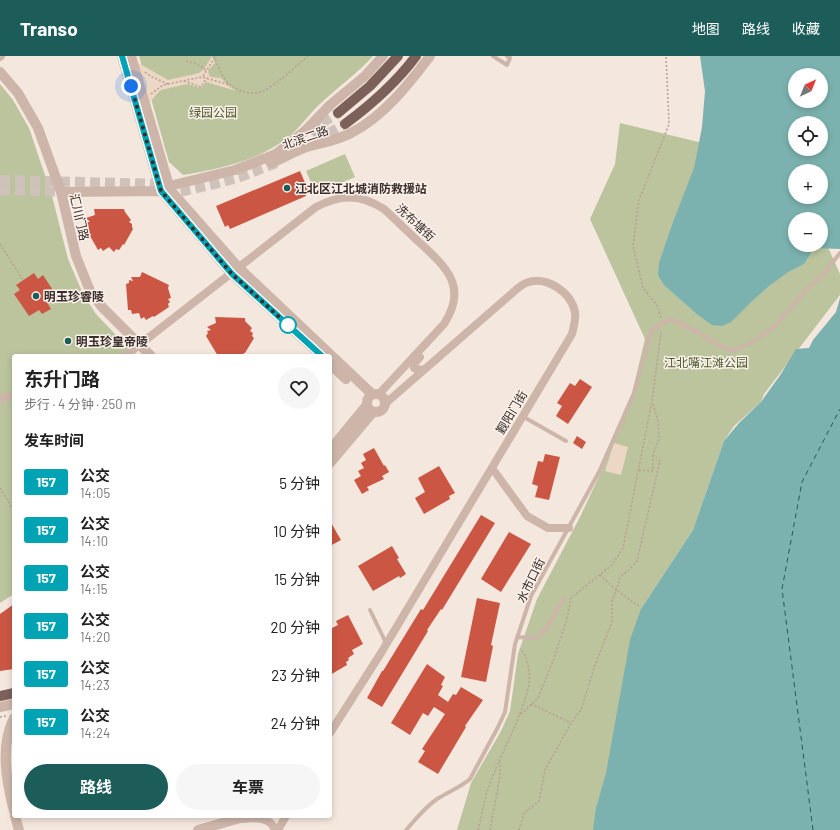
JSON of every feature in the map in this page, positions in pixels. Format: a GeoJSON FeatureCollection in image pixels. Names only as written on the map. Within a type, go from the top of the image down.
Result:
{"type":"FeatureCollection","features":[{"type":"Feature","properties":{"kind":"main road","name":"北滨二路"},"geometry":{"type":"LineString","coordinates":[[338,113],[370,86],[398,56]]}},
{"type":"Feature","properties":{"kind":"main road"},"geometry":{"type":"LineString","coordinates":[[345,124],[362,112],[380,96],[398,78],[416,56]]}},
{"type":"Feature","properties":{"kind":"main road"},"geometry":{"type":"LineString","coordinates":[[0,696],[12,693]]}},
{"type":"Feature","properties":{"kind":"street"},"geometry":{"type":"LineString","coordinates":[[122,56],[167,190],[236,271],[320,354]]}},
{"type":"Feature","properties":{"kind":"street"},"geometry":{"type":"LineString","coordinates":[[131,56],[167,190]]}},
{"type":"Feature","properties":{"kind":"street","name":"北滨二路"},"geometry":{"type":"LineString","coordinates":[[167,190],[235,170],[276,154],[296,140],[330,105],[365,76],[383,56]]}},
{"type":"Feature","properties":{"kind":"street","name":"北滨二路"},"geometry":{"type":"LineString","coordinates":[[61,192],[167,190],[239,175],[304,148],[336,140],[353,132],[370,121],[387,106],[406,86],[430,56]]}},
{"type":"Feature","properties":{"kind":"street","name":"汇川门路"},"geometry":{"type":"LineString","coordinates":[[0,72],[18,93],[34,122],[61,192],[76,256],[90,291],[102,307],[149,354]]}},
{"type":"Feature","properties":{"kind":"street"},"geometry":{"type":"LineString","coordinates":[[318,117],[315,129],[318,136],[324,140],[336,140]]}},
{"type":"Feature","properties":{"kind":"street","name":"洗布塘街"},"geometry":{"type":"LineString","coordinates":[[128,354],[236,271],[316,207],[339,198],[351,197],[362,199],[374,203],[384,209],[441,262],[450,274],[454,286],[455,302],[450,315],[432,337],[372,401]]}},
{"type":"Feature","properties":{"kind":"street"},"geometry":{"type":"LineString","coordinates":[[236,271],[323,354]]}},
{"type":"Feature","properties":{"kind":"street","name":"觐阳门街"},"geometry":{"type":"LineString","coordinates":[[332,730],[572,334],[575,323],[575,312],[571,300],[549,283],[537,281],[526,283],[518,288],[386,403]]}},
{"type":"Feature","properties":{"kind":"street"},"geometry":{"type":"LineString","coordinates":[[424,369],[416,370],[414,366],[432,337]]}},
{"type":"Feature","properties":{"kind":"street"},"geometry":{"type":"LineString","coordinates":[[332,363],[372,401],[376,412],[382,411],[386,403],[384,397],[372,401],[332,448]]}},
{"type":"Feature","properties":{"kind":"street"},"geometry":{"type":"LineString","coordinates":[[332,366],[372,401]]}},
{"type":"Feature","properties":{"kind":"street"},"geometry":{"type":"LineString","coordinates":[[0,399],[12,396]]}},
{"type":"Feature","properties":{"kind":"street"},"geometry":{"type":"LineString","coordinates":[[332,460],[372,401]]}},
{"type":"Feature","properties":{"kind":"street"},"geometry":{"type":"LineString","coordinates":[[492,468],[526,516],[548,528],[569,528]]}},
{"type":"Feature","properties":{"kind":"street"},"geometry":{"type":"LineString","coordinates":[[0,706],[12,704]]}},
{"type":"Feature","properties":{"kind":"street"},"geometry":{"type":"LineString","coordinates":[[11,717],[3,736],[1,764],[12,804]]}},
{"type":"Feature","properties":{"kind":"street"},"geometry":{"type":"LineString","coordinates":[[16,818],[19,830]]}},
{"type":"Feature","properties":{"kind":"street"},"geometry":{"type":"LineString","coordinates":[[198,830],[242,818]]}},
{"type":"Feature","properties":{"kind":"street"},"geometry":{"type":"LineString","coordinates":[[237,820],[257,818],[264,819],[270,823],[275,830]]}},
{"type":"Feature","properties":{"kind":"street"},"geometry":{"type":"LineString","coordinates":[[278,830],[285,818]]}},
{"type":"Feature","properties":{"kind":"lane"},"geometry":{"type":"LineString","coordinates":[[493,56],[506,65],[510,58],[507,56]]}},
{"type":"Feature","properties":{"kind":"lane"},"geometry":{"type":"LineString","coordinates":[[662,323],[670,319],[685,325],[720,346],[731,350],[749,344],[774,327],[822,276],[840,254]]}},
{"type":"Feature","properties":{"kind":"lane","name":"水市口街"},"geometry":{"type":"LineString","coordinates":[[406,830],[427,806],[465,783],[470,778],[498,727],[504,712],[515,644],[531,596],[599,472],[634,393],[651,331],[662,323]]}},
{"type":"Feature","properties":{"kind":"lane"},"geometry":{"type":"LineString","coordinates":[[522,416],[566,441]]}},
{"type":"Feature","properties":{"kind":"lane"},"geometry":{"type":"LineString","coordinates":[[517,637],[534,638],[546,630],[564,598]]}},
{"type":"Feature","properties":{"kind":"lane"},"geometry":{"type":"LineString","coordinates":[[370,610],[386,643]]}},
{"type":"Feature","properties":{"kind":"path"},"geometry":{"type":"LineString","coordinates":[[214,56],[224,78],[232,86]]}},
{"type":"Feature","properties":{"kind":"path"},"geometry":{"type":"LineString","coordinates":[[202,77],[214,56]]}},
{"type":"Feature","properties":{"kind":"path"},"geometry":{"type":"LineString","coordinates":[[148,97],[158,88],[168,84],[202,77],[246,92],[257,93],[267,89],[308,56]]}},
{"type":"Feature","properties":{"kind":"path"},"geometry":{"type":"LineString","coordinates":[[518,717],[538,698],[568,619],[571,598],[612,565],[623,548],[652,401],[662,323],[657,305],[643,288],[633,246],[639,200],[669,124],[666,56]]}},
{"type":"Feature","properties":{"kind":"path"},"geometry":{"type":"LineString","coordinates":[[186,60],[197,64],[206,71]]}},
{"type":"Feature","properties":{"kind":"path"},"geometry":{"type":"LineString","coordinates":[[140,69],[152,77],[168,84]]}},
{"type":"Feature","properties":{"kind":"path"},"geometry":{"type":"LineString","coordinates":[[182,81],[201,86],[207,78]]}},
{"type":"Feature","properties":{"kind":"path"},"geometry":{"type":"LineString","coordinates":[[0,244],[24,280]]}},
{"type":"Feature","properties":{"kind":"path"},"geometry":{"type":"LineString","coordinates":[[638,470],[653,471],[653,455],[659,439],[658,422],[652,401]]}},
{"type":"Feature","properties":{"kind":"path"},"geometry":{"type":"LineString","coordinates":[[520,830],[524,813],[539,801],[544,770],[571,722],[581,710],[594,668],[612,622],[612,601],[621,576],[637,561],[660,461],[653,455]]}},
{"type":"Feature","properties":{"kind":"path"},"geometry":{"type":"LineString","coordinates":[[0,488],[12,508]]}},
{"type":"Feature","properties":{"kind":"path"},"geometry":{"type":"LineString","coordinates":[[600,575],[616,590],[638,606]]}},
{"type":"Feature","properties":{"kind":"path"},"geometry":{"type":"LineString","coordinates":[[478,830],[489,786],[518,717],[528,688],[528,664],[523,652],[515,644]]}},
{"type":"Feature","properties":{"kind":"path"},"geometry":{"type":"LineString","coordinates":[[532,704],[571,722]]}},
{"type":"Feature","properties":{"kind":"path"},"geometry":{"type":"LineString","coordinates":[[0,717],[11,717]]}},
{"type":"Feature","properties":{"kind":"path"},"geometry":{"type":"LineString","coordinates":[[490,830],[500,776],[500,760]]}},
{"type":"Feature","properties":{"kind":"green space","name":"绿园公园"},"geometry":{"type":"Polygon","coordinates":[[[139,56],[373,56],[361,69],[327,97],[291,135],[279,144],[254,157],[240,162],[212,170],[183,175],[169,162],[139,56]]]}},
{"type":"Feature","properties":{"kind":"green space"},"geometry":{"type":"Polygon","coordinates":[[[0,84],[13,100],[29,128],[52,196],[68,259],[83,294],[96,314],[134,354],[12,354],[12,595],[0,603],[0,84]]]}},
{"type":"Feature","properties":{"kind":"green space","name":"江北嘴江滩公园"},"geometry":{"type":"Polygon","coordinates":[[[620,123],[711,145],[678,276],[788,250],[788,252],[828,252],[828,247],[840,274],[840,295],[764,394],[761,402],[734,426],[724,441],[693,530],[641,609],[644,637],[596,830],[457,830],[471,783],[501,731],[510,711],[518,654],[537,599],[580,517],[601,472],[632,393],[645,339],[590,219],[615,164],[620,123]]]}},
{"type":"Feature","properties":{"kind":"green space"},"geometry":{"type":"Polygon","coordinates":[[[345,154],[355,177],[316,194],[306,171],[345,154]]]}},
{"type":"Feature","properties":{"kind":"shaded area"},"geometry":{"type":"Polygon","coordinates":[[[212,56],[215,63],[208,70],[209,75],[211,77],[221,78],[227,85],[236,91],[206,82],[201,88],[188,84],[161,90],[148,105],[135,61],[168,80],[199,73],[204,69],[212,56]]]}},
{"type":"Feature","properties":{"kind":"shaded area"},"geometry":{"type":"Polygon","coordinates":[[[614,443],[628,447],[621,475],[605,471],[614,443]]]}},
{"type":"Feature","properties":{"kind":"water"},"geometry":{"type":"Polygon","coordinates":[[[700,56],[840,56],[840,249],[828,249],[828,212],[788,212],[788,252],[812,252],[804,264],[788,272],[769,286],[731,322],[722,326],[712,325],[698,315],[664,285],[658,275],[659,263],[694,168],[702,127],[705,91],[700,56]]]}},
{"type":"Feature","properties":{"kind":"water"},"geometry":{"type":"Polygon","coordinates":[[[840,298],[840,830],[593,830],[596,808],[606,773],[630,640],[641,609],[693,530],[724,441],[739,423],[761,402],[781,374],[796,349],[809,348],[813,340],[836,312],[840,298]]]}},
{"type":"Feature","properties":{"kind":"building"},"geometry":{"type":"Polygon","coordinates":[[[300,171],[309,192],[305,193],[306,196],[230,229],[228,225],[225,227],[216,206],[300,171]]]}},
{"type":"Feature","properties":{"kind":"building"},"geometry":{"type":"Polygon","coordinates":[[[94,209],[124,209],[131,220],[129,222],[132,224],[133,229],[124,245],[123,244],[119,250],[116,249],[114,252],[109,247],[103,251],[101,248],[98,250],[85,227],[88,225],[86,222],[90,222],[86,218],[95,215],[94,209]]]}},
{"type":"Feature","properties":{"kind":"building"},"geometry":{"type":"Polygon","coordinates":[[[142,272],[169,285],[168,288],[171,298],[168,299],[170,302],[168,304],[169,307],[154,317],[153,316],[146,320],[144,317],[141,319],[139,313],[132,314],[131,310],[128,310],[126,284],[129,283],[129,280],[133,281],[131,277],[140,277],[142,272]]]}},
{"type":"Feature","properties":{"kind":"building","name":"明玉珍睿陵"},"geometry":{"type":"Polygon","coordinates":[[[34,273],[38,279],[43,275],[58,298],[48,304],[51,309],[42,314],[39,310],[29,316],[14,294],[20,290],[16,285],[34,273]]]}},
{"type":"Feature","properties":{"kind":"building"},"geometry":{"type":"Polygon","coordinates":[[[215,317],[245,318],[245,321],[252,328],[250,331],[253,333],[252,336],[254,338],[245,353],[217,354],[206,336],[208,333],[207,331],[211,330],[207,327],[216,323],[215,317]]]}},
{"type":"Feature","properties":{"kind":"building"},"geometry":{"type":"Polygon","coordinates":[[[580,379],[592,387],[568,424],[556,416],[562,406],[557,403],[570,383],[575,386],[580,379]]]}},
{"type":"Feature","properties":{"kind":"building"},"geometry":{"type":"Polygon","coordinates":[[[577,436],[586,442],[582,449],[573,443],[577,436]]]}},
{"type":"Feature","properties":{"kind":"building"},"geometry":{"type":"Polygon","coordinates":[[[374,448],[389,472],[382,476],[384,479],[367,487],[369,490],[362,494],[354,480],[361,476],[358,471],[364,468],[361,463],[366,460],[363,454],[374,448]]]}},
{"type":"Feature","properties":{"kind":"building"},"geometry":{"type":"Polygon","coordinates":[[[545,454],[560,457],[549,500],[535,497],[538,486],[532,484],[538,461],[543,462],[545,454]]]}},
{"type":"Feature","properties":{"kind":"building"},"geometry":{"type":"Polygon","coordinates":[[[439,466],[455,493],[449,496],[450,499],[424,514],[415,498],[425,492],[418,478],[439,466]]]}},
{"type":"Feature","properties":{"kind":"building"},"geometry":{"type":"Polygon","coordinates":[[[481,515],[495,523],[442,610],[441,609],[427,630],[428,631],[382,707],[367,698],[382,671],[421,609],[423,610],[481,515]]]}},
{"type":"Feature","properties":{"kind":"building"},"geometry":{"type":"Polygon","coordinates":[[[332,524],[341,540],[332,545],[332,524]]]}},
{"type":"Feature","properties":{"kind":"building"},"geometry":{"type":"Polygon","coordinates":[[[509,532],[531,544],[501,592],[481,579],[509,532]]]}},
{"type":"Feature","properties":{"kind":"building"},"geometry":{"type":"Polygon","coordinates":[[[392,546],[399,558],[397,559],[406,574],[400,578],[399,576],[373,591],[358,566],[392,546]]]}},
{"type":"Feature","properties":{"kind":"building"},"geometry":{"type":"Polygon","coordinates":[[[477,598],[500,603],[491,645],[493,646],[486,682],[461,677],[477,598]]]}},
{"type":"Feature","properties":{"kind":"building"},"geometry":{"type":"Polygon","coordinates":[[[12,605],[12,669],[0,671],[0,614],[12,605]]]}},
{"type":"Feature","properties":{"kind":"building"},"geometry":{"type":"Polygon","coordinates":[[[348,615],[363,644],[352,650],[354,654],[348,658],[349,660],[346,662],[347,665],[332,674],[332,628],[338,625],[336,621],[348,615]]]}},
{"type":"Feature","properties":{"kind":"building"},"geometry":{"type":"Polygon","coordinates":[[[427,664],[445,677],[441,685],[443,686],[438,695],[448,702],[453,694],[456,695],[461,687],[483,700],[465,726],[466,727],[438,774],[418,762],[425,751],[422,749],[445,714],[434,707],[428,716],[423,713],[410,735],[391,723],[427,664]]]}},
{"type":"Feature","properties":{"kind":"ferry route"},"geometry":{"type":"LineString","coordinates":[[813,830],[782,589],[802,482],[840,409]]}},
{"type":"Feature","properties":{"kind":"tunnel"},"geometry":{"type":"LineString","coordinates":[[309,131],[338,113]]}},
{"type":"Feature","properties":{"kind":"tunnel"},"geometry":{"type":"LineString","coordinates":[[315,141],[345,124]]}},
{"type":"Feature","properties":{"kind":"tunnel"},"geometry":{"type":"LineString","coordinates":[[166,195],[240,177],[279,162]]}},
{"type":"Feature","properties":{"kind":"tunnel"},"geometry":{"type":"LineString","coordinates":[[0,180],[166,184]]}},
{"type":"Feature","properties":{"kind":"tunnel"},"geometry":{"type":"LineString","coordinates":[[0,190],[68,192]]}},
{"type":"Feature","properties":{"kind":"bus line","name":"157"},"geometry":{"type":"LineString","coordinates":[[122,56],[161,191],[232,274],[320,354]]}},
{"type":"Feature","properties":{"kind":"place","name":"江北区江北城消防救援站"},"geometry":{"type":"Point","coordinates":[287,188]}},
{"type":"Feature","properties":{"kind":"place","name":"明玉珍睿陵"},"geometry":{"type":"Point","coordinates":[36,296]}},
{"type":"Feature","properties":{"kind":"place","name":"明玉珍皇帝陵"},"geometry":{"type":"Point","coordinates":[68,341]}},
{"type":"Feature","properties":{"kind":"route"},"geometry":{"type":"LineString","coordinates":[[131,86],[161,191],[232,274],[288,325]]}}]}
